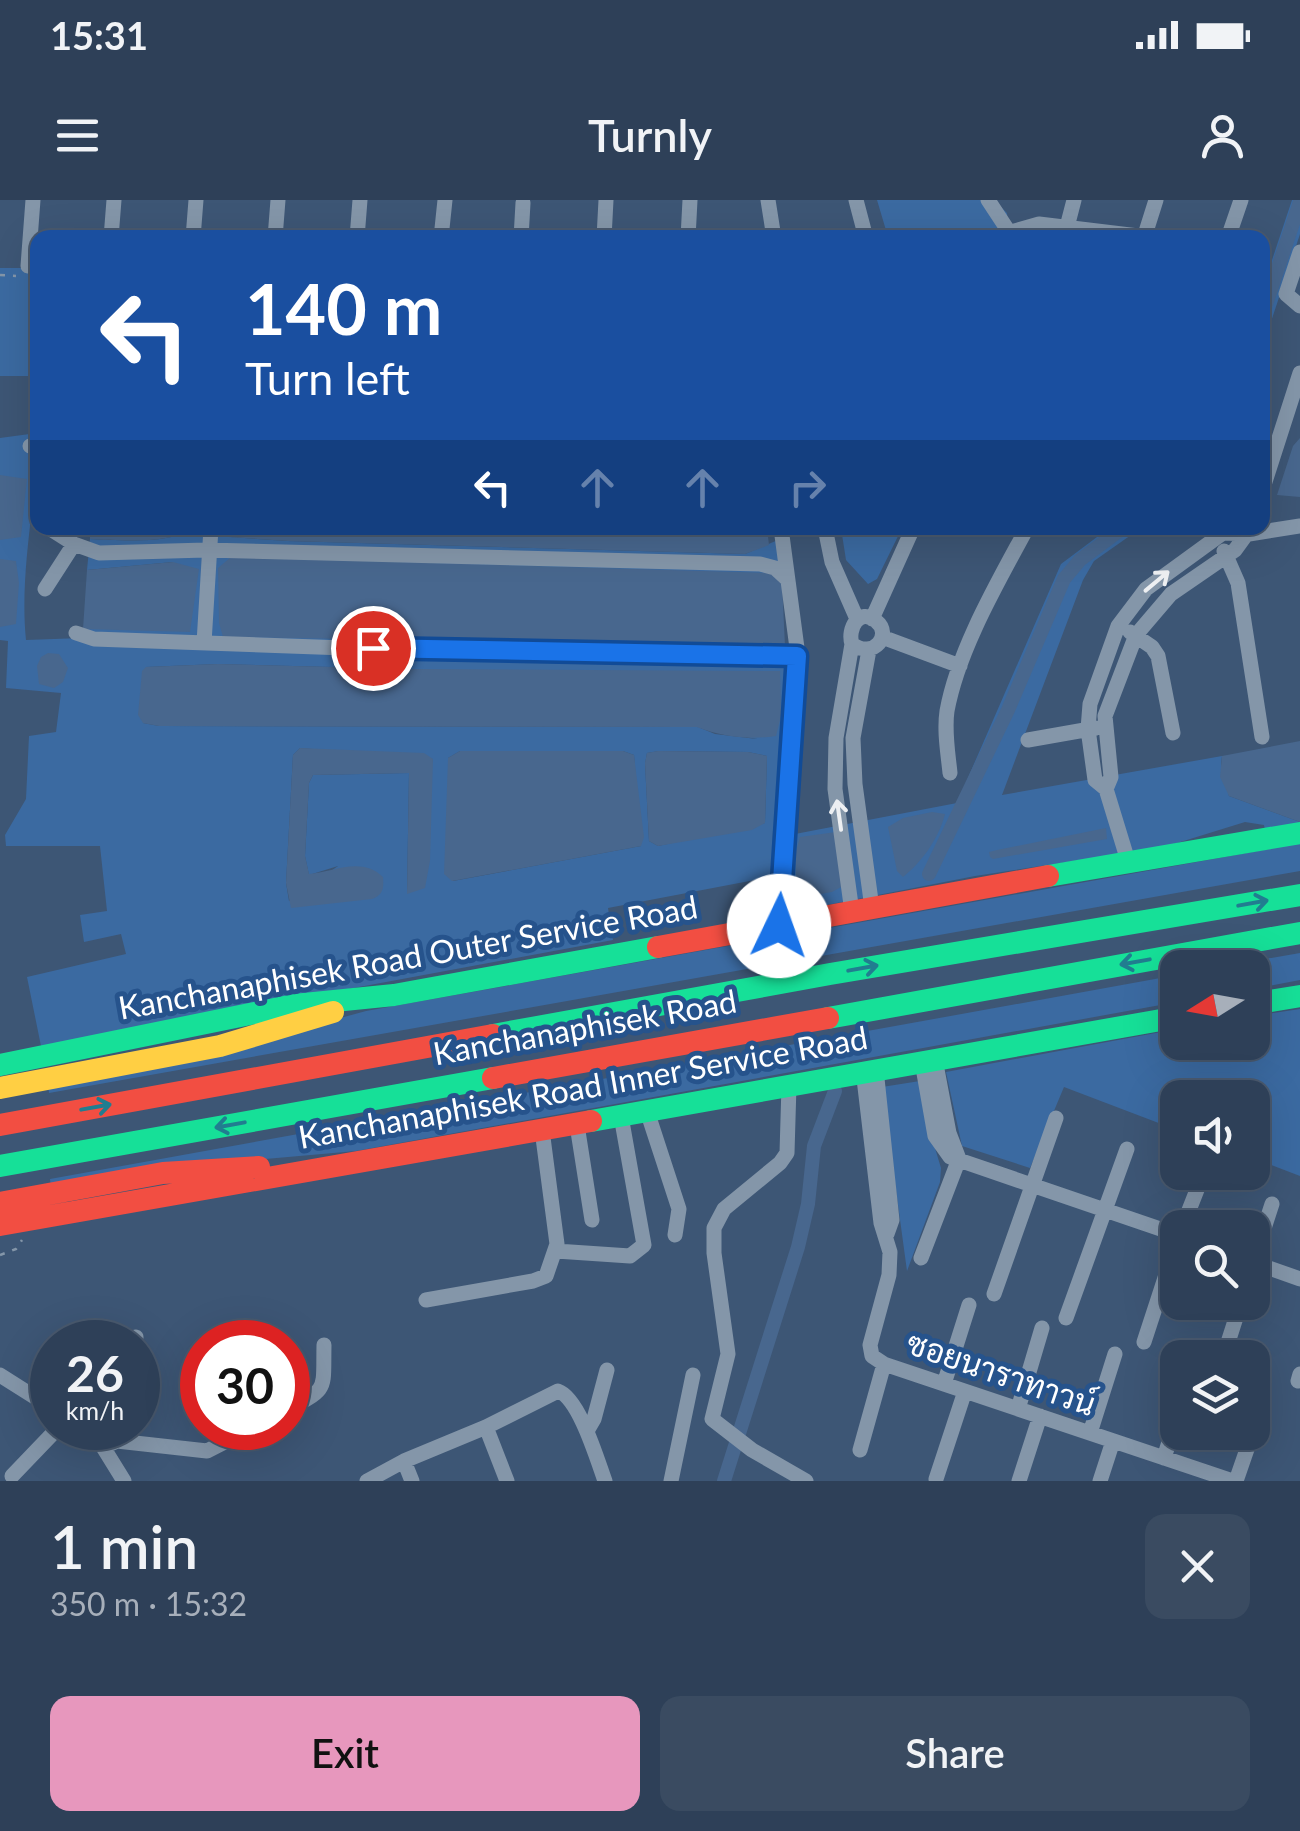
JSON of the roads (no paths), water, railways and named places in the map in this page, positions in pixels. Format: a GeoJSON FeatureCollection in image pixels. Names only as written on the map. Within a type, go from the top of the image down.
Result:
{"type":"FeatureCollection","features":[{"type":"Feature","properties":{"kind":"main road","name":"Kanchanaphisek Road Outer Service Road"},"geometry":{"type":"LineString","coordinates":[[0,1065],[294,1005],[394,994],[1300,833]]}},
{"type":"Feature","properties":{"kind":"main road","name":"Kanchanaphisek Road"},"geometry":{"type":"LineString","coordinates":[[0,1125],[830,974],[1300,894]]}},
{"type":"Feature","properties":{"kind":"main road","name":"Kanchanaphisek Road"},"geometry":{"type":"LineString","coordinates":[[0,1166],[1300,932]]}},
{"type":"Feature","properties":{"kind":"main road"},"geometry":{"type":"LineString","coordinates":[[0,1088],[220,1046],[394,994]]}},
{"type":"Feature","properties":{"kind":"main road"},"geometry":{"type":"LineString","coordinates":[[1270,1001],[1300,996]]}},
{"type":"Feature","properties":{"kind":"main road","name":"Kanchanaphisek Road Inner Service Road"},"geometry":{"type":"LineString","coordinates":[[0,1225],[1160,1020]]}},
{"type":"Feature","properties":{"kind":"main road"},"geometry":{"type":"LineString","coordinates":[[214,1021],[228,1026],[231,1034],[220,1046]]}},
{"type":"Feature","properties":{"kind":"main road"},"geometry":{"type":"LineString","coordinates":[[0,1202],[163,1173],[345,1163]]}},
{"type":"Feature","properties":{"kind":"street"},"geometry":{"type":"LineString","coordinates":[[31,230],[33,200]]}},
{"type":"Feature","properties":{"kind":"street"},"geometry":{"type":"LineString","coordinates":[[112,230],[114,200]]}},
{"type":"Feature","properties":{"kind":"street"},"geometry":{"type":"LineString","coordinates":[[194,230],[196,200]]}},
{"type":"Feature","properties":{"kind":"street"},"geometry":{"type":"LineString","coordinates":[[276,230],[278,200]]}},
{"type":"Feature","properties":{"kind":"street"},"geometry":{"type":"LineString","coordinates":[[358,230],[360,200]]}},
{"type":"Feature","properties":{"kind":"street"},"geometry":{"type":"LineString","coordinates":[[442,230],[445,200]]}},
{"type":"Feature","properties":{"kind":"street"},"geometry":{"type":"LineString","coordinates":[[604,230],[606,200]]}},
{"type":"Feature","properties":{"kind":"street"},"geometry":{"type":"LineString","coordinates":[[688,230],[690,200]]}},
{"type":"Feature","properties":{"kind":"street"},"geometry":{"type":"LineString","coordinates":[[768,200],[773,230]]}},
{"type":"Feature","properties":{"kind":"street"},"geometry":{"type":"LineString","coordinates":[[856,200],[864,230]]}},
{"type":"Feature","properties":{"kind":"street"},"geometry":{"type":"LineString","coordinates":[[988,200],[1009,230]]}},
{"type":"Feature","properties":{"kind":"street"},"geometry":{"type":"LineString","coordinates":[[1066,227],[1074,200]]}},
{"type":"Feature","properties":{"kind":"street"},"geometry":{"type":"LineString","coordinates":[[1146,230],[1156,200]]}},
{"type":"Feature","properties":{"kind":"street"},"geometry":{"type":"LineString","coordinates":[[1231,230],[1241,200]]}},
{"type":"Feature","properties":{"kind":"street"},"geometry":{"type":"LineString","coordinates":[[522,230],[524,201]]}},
{"type":"Feature","properties":{"kind":"street"},"geometry":{"type":"LineString","coordinates":[[1024,230],[1039,224],[1089,230]]}},
{"type":"Feature","properties":{"kind":"street"},"geometry":{"type":"LineString","coordinates":[[28,266],[30,240]]}},
{"type":"Feature","properties":{"kind":"street"},"geometry":{"type":"LineString","coordinates":[[1300,252],[1286,294],[1300,306]]}},
{"type":"Feature","properties":{"kind":"street"},"geometry":{"type":"LineString","coordinates":[[1270,466],[1300,373]]}},
{"type":"Feature","properties":{"kind":"street"},"geometry":{"type":"LineString","coordinates":[[1270,528],[1300,526]]}},
{"type":"Feature","properties":{"kind":"street"},"geometry":{"type":"LineString","coordinates":[[60,535],[99,553],[210,550],[760,564],[775,568],[788,580]]}},
{"type":"Feature","properties":{"kind":"street"},"geometry":{"type":"LineString","coordinates":[[204,642],[210,535]]}},
{"type":"Feature","properties":{"kind":"street"},"geometry":{"type":"LineString","coordinates":[[779,926],[797,656],[782,535]]}},
{"type":"Feature","properties":{"kind":"street"},"geometry":{"type":"LineString","coordinates":[[826,535],[832,562],[865,619],[882,628],[878,646],[860,650],[852,644]]}},
{"type":"Feature","properties":{"kind":"street"},"geometry":{"type":"LineString","coordinates":[[862,910],[835,789],[836,738],[852,644],[849,635],[851,626],[865,619],[910,535]]}},
{"type":"Feature","properties":{"kind":"street"},"geometry":{"type":"LineString","coordinates":[[950,773],[947,711],[960,666],[1024,535]]}},
{"type":"Feature","properties":{"kind":"street"},"geometry":{"type":"LineString","coordinates":[[1128,861],[1106,789],[1095,780],[1088,729],[1090,704],[1118,626],[1150,585],[1220,535]]}},
{"type":"Feature","properties":{"kind":"street"},"geometry":{"type":"LineString","coordinates":[[1106,789],[1110,777],[1105,727],[1108,707],[1136,635],[1171,594],[1227,556],[1246,535]]}},
{"type":"Feature","properties":{"kind":"street"},"geometry":{"type":"LineString","coordinates":[[1215,538],[1238,582],[1262,737]]}},
{"type":"Feature","properties":{"kind":"street"},"geometry":{"type":"LineString","coordinates":[[44,589],[74,544]]}},
{"type":"Feature","properties":{"kind":"street"},"geometry":{"type":"LineString","coordinates":[[1118,626],[1136,635],[1158,656],[1174,733]]}},
{"type":"Feature","properties":{"kind":"street"},"geometry":{"type":"LineString","coordinates":[[76,633],[94,638],[204,642],[797,656]]}},
{"type":"Feature","properties":{"kind":"street"},"geometry":{"type":"LineString","coordinates":[[882,637],[960,666]]}},
{"type":"Feature","properties":{"kind":"street"},"geometry":{"type":"LineString","coordinates":[[862,910],[853,738],[870,650]]}},
{"type":"Feature","properties":{"kind":"street"},"geometry":{"type":"LineString","coordinates":[[1028,740],[1105,727]]}},
{"type":"Feature","properties":{"kind":"street"},"geometry":{"type":"LineString","coordinates":[[921,1258],[959,1159],[929,1060]]}},
{"type":"Feature","properties":{"kind":"street","name":"ซอยนาราทาวน์"},"geometry":{"type":"LineString","coordinates":[[869,1070],[892,1220],[887,1234],[889,1275],[870,1345],[872,1356],[884,1364],[1164,1458],[1183,1473],[1234,1481]]}},
{"type":"Feature","properties":{"kind":"street"},"geometry":{"type":"LineString","coordinates":[[789,1085],[787,1153],[724,1208],[714,1228],[728,1354],[712,1418],[752,1450],[806,1481]]}},
{"type":"Feature","properties":{"kind":"street"},"geometry":{"type":"LineString","coordinates":[[647,1111],[678,1209],[675,1235]]}},
{"type":"Feature","properties":{"kind":"street"},"geometry":{"type":"LineString","coordinates":[[556,1251],[630,1256],[644,1245],[621,1116]]}},
{"type":"Feature","properties":{"kind":"street"},"geometry":{"type":"LineString","coordinates":[[994,1294],[1056,1118]]}},
{"type":"Feature","properties":{"kind":"street"},"geometry":{"type":"LineString","coordinates":[[577,1125],[592,1220]]}},
{"type":"Feature","properties":{"kind":"street"},"geometry":{"type":"LineString","coordinates":[[426,1300],[533,1282],[546,1276],[556,1251],[542,1130]]}},
{"type":"Feature","properties":{"kind":"street"},"geometry":{"type":"LineString","coordinates":[[1066,1318],[1128,1150]]}},
{"type":"Feature","properties":{"kind":"street"},"geometry":{"type":"LineString","coordinates":[[959,1159],[1160,1230]]}},
{"type":"Feature","properties":{"kind":"street"},"geometry":{"type":"LineString","coordinates":[[1270,1210],[1272,1204]]}},
{"type":"Feature","properties":{"kind":"street"},"geometry":{"type":"LineString","coordinates":[[1270,1269],[1300,1280]]}},
{"type":"Feature","properties":{"kind":"street"},"geometry":{"type":"LineString","coordinates":[[1144,1342],[1160,1293]]}},
{"type":"Feature","properties":{"kind":"street"},"geometry":{"type":"LineString","coordinates":[[944,1384],[969,1305]]}},
{"type":"Feature","properties":{"kind":"street"},"geometry":{"type":"LineString","coordinates":[[1018,1409],[1042,1328]]}},
{"type":"Feature","properties":{"kind":"street"},"geometry":{"type":"LineString","coordinates":[[310,1398],[323,1387],[324,1345]]}},
{"type":"Feature","properties":{"kind":"street"},"geometry":{"type":"LineString","coordinates":[[1090,1433],[1115,1354]]}},
{"type":"Feature","properties":{"kind":"street"},"geometry":{"type":"LineString","coordinates":[[860,1450],[884,1364]]}},
{"type":"Feature","properties":{"kind":"street"},"geometry":{"type":"LineString","coordinates":[[587,1432],[607,1370]]}},
{"type":"Feature","properties":{"kind":"street"},"geometry":{"type":"LineString","coordinates":[[0,1375],[30,1394]]}},
{"type":"Feature","properties":{"kind":"street"},"geometry":{"type":"LineString","coordinates":[[671,1481],[693,1375]]}},
{"type":"Feature","properties":{"kind":"street"},"geometry":{"type":"LineString","coordinates":[[367,1481],[558,1391],[567,1396],[587,1432],[606,1481]]}},
{"type":"Feature","properties":{"kind":"street"},"geometry":{"type":"LineString","coordinates":[[936,1479],[965,1391]]}},
{"type":"Feature","properties":{"kind":"street"},"geometry":{"type":"LineString","coordinates":[[1018,1481],[1040,1416]]}},
{"type":"Feature","properties":{"kind":"street"},"geometry":{"type":"LineString","coordinates":[[486,1427],[506,1481]]}},
{"type":"Feature","properties":{"kind":"street"},"geometry":{"type":"LineString","coordinates":[[1100,1481],[1113,1441]]}},
{"type":"Feature","properties":{"kind":"street"},"geometry":{"type":"LineString","coordinates":[[10,1474],[35,1450]]}},
{"type":"Feature","properties":{"kind":"street"},"geometry":{"type":"LineString","coordinates":[[105,1450],[124,1481]]}},
{"type":"Feature","properties":{"kind":"street"},"geometry":{"type":"LineString","coordinates":[[1164,1458],[1166,1450]]}},
{"type":"Feature","properties":{"kind":"street"},"geometry":{"type":"LineString","coordinates":[[1234,1481],[1246,1450]]}},
{"type":"Feature","properties":{"kind":"street"},"geometry":{"type":"LineString","coordinates":[[404,1461],[412,1481]]}},
{"type":"Feature","properties":{"kind":"waterway"},"geometry":{"type":"LineString","coordinates":[[1270,292],[1300,202]]}},
{"type":"Feature","properties":{"kind":"waterway"},"geometry":{"type":"LineString","coordinates":[[929,874],[1008,710],[1064,579],[1080,560],[1114,535]]}},
{"type":"Feature","properties":{"kind":"waterway"},"geometry":{"type":"LineString","coordinates":[[724,1481],[798,1247],[808,1204],[814,1146],[835,1091]]}}]}
